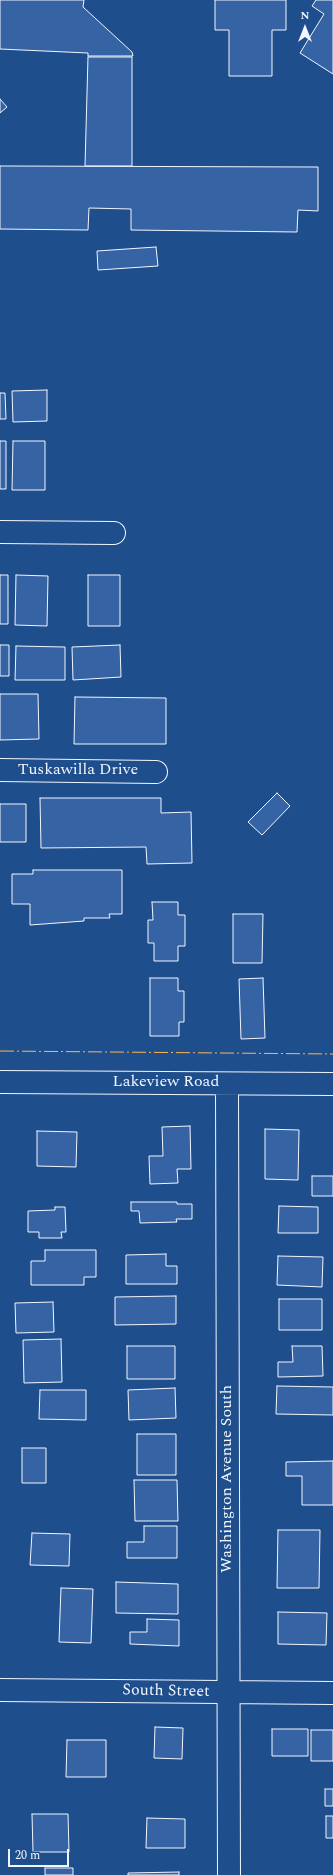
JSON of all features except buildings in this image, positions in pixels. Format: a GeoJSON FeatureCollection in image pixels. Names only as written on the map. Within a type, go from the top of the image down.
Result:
{"type":"FeatureCollection","features":[{"type":"Feature","properties":{"kind":"street"},"geometry":{"type":"LineString","coordinates":[[0,532],[114,533]]}},
{"type":"Feature","properties":{"kind":"street","name":"Tuskawilla Drive"},"geometry":{"type":"LineString","coordinates":[[0,770],[156,772]]}},
{"type":"Feature","properties":{"kind":"street","name":"Lakeview Road"},"geometry":{"type":"LineString","coordinates":[[0,1082],[333,1084]]}},
{"type":"Feature","properties":{"kind":"street","name":"Washington Avenue South"},"geometry":{"type":"LineString","coordinates":[[227,1084],[229,1875]]}},
{"type":"Feature","properties":{"kind":"street","name":"South Street"},"geometry":{"type":"LineString","coordinates":[[0,1690],[333,1693]]}},
{"type":"Feature","properties":{"kind":"power"},"geometry":{"type":"LineString","coordinates":[[0,1051],[333,1054]]}}]}
